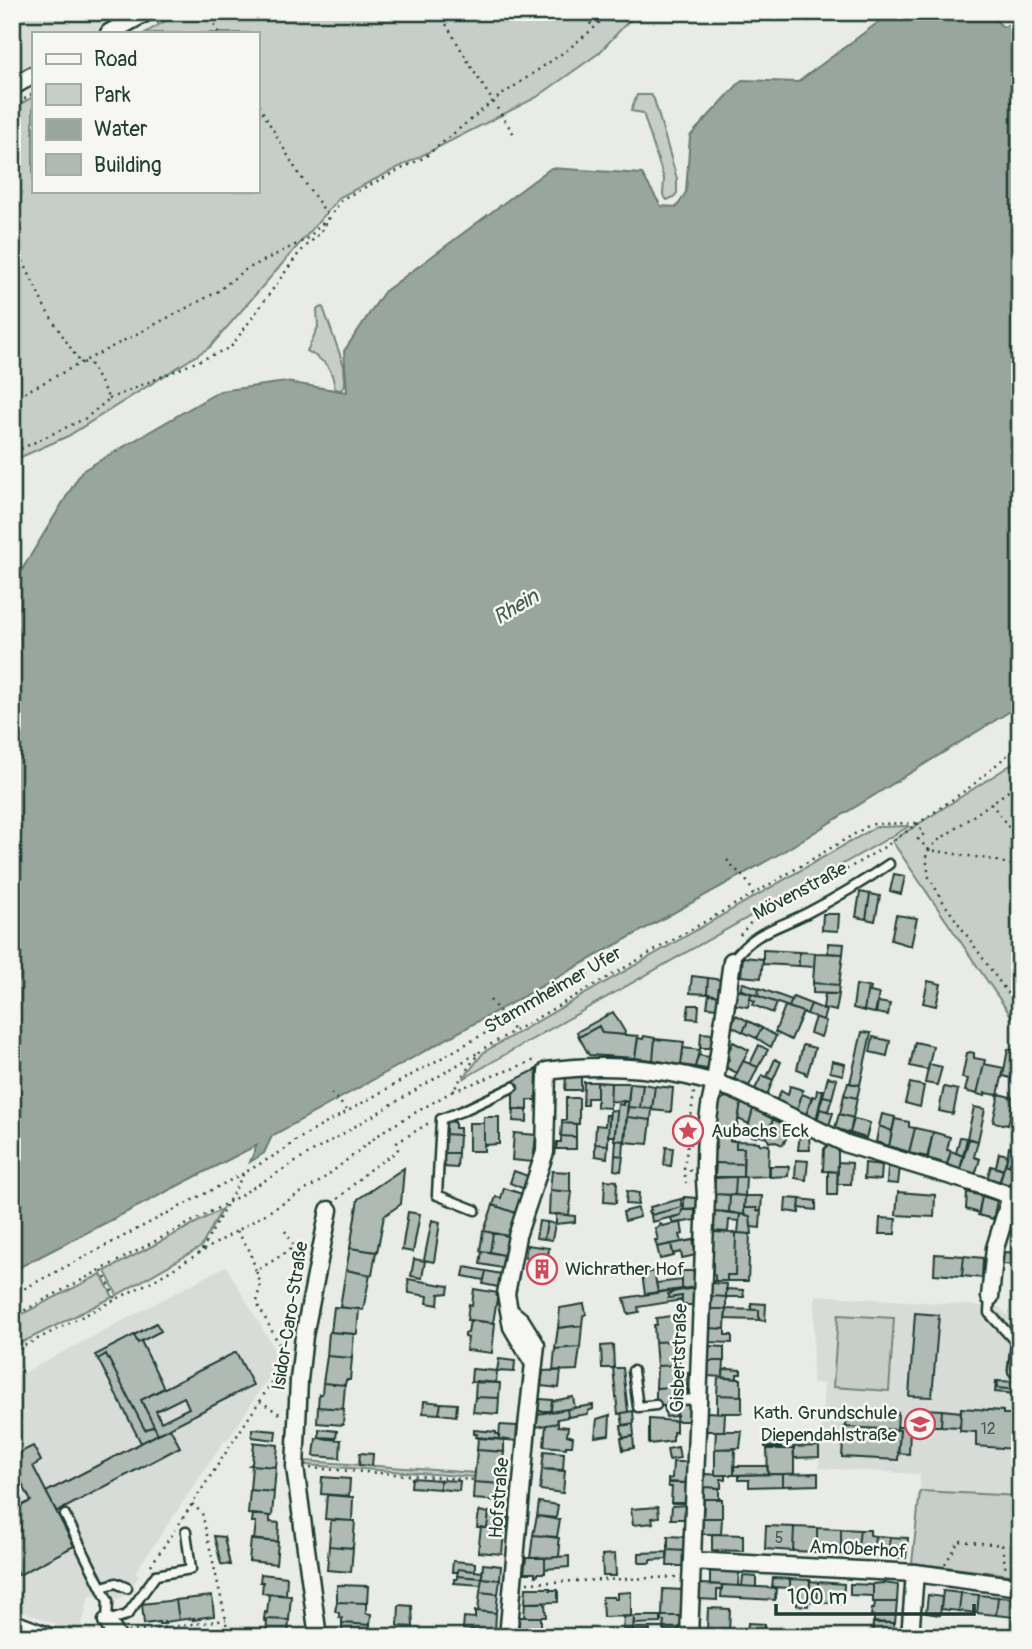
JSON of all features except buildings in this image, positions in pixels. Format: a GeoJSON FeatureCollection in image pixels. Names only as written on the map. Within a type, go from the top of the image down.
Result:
{"type":"FeatureCollection","features":[{"type":"Feature","properties":{"kind":"street"},"geometry":{"type":"LineString","coordinates":[[111,32],[147,12]]}},
{"type":"Feature","properties":{"kind":"street"},"geometry":{"type":"LineString","coordinates":[[12,87],[32,76]]}},
{"type":"Feature","properties":{"kind":"street"},"geometry":{"type":"LineString","coordinates":[[715,1082],[732,961]]}},
{"type":"Feature","properties":{"kind":"street"},"geometry":{"type":"LineString","coordinates":[[541,1068],[626,1067],[715,1082],[847,1144],[1015,1198],[995,1248],[990,1297]]}},
{"type":"Feature","properties":{"kind":"street","name":"Hofstraße"},"geometry":{"type":"LineString","coordinates":[[508,1637],[536,1345],[522,1321],[509,1311],[506,1294],[517,1236],[545,1153],[541,1068]]}},
{"type":"Feature","properties":{"kind":"street","name":"Gisbertstraße"},"geometry":{"type":"LineString","coordinates":[[689,1637],[706,1196],[705,1155],[710,1101],[715,1082]]}},
{"type":"Feature","properties":{"kind":"street","name":"Isidor-Caro-Straße"},"geometry":{"type":"LineString","coordinates":[[318,1637],[295,1467],[304,1336],[329,1210]]}},
{"type":"Feature","properties":{"kind":"street","name":"Am Oberhof"},"geometry":{"type":"LineString","coordinates":[[693,1561],[915,1573],[1013,1586]]}},
{"type":"Feature","properties":{"kind":"street"},"geometry":{"type":"LineString","coordinates":[[910,1637],[915,1573]]}},
{"type":"Feature","properties":{"kind":"lane","name":"Mövenstraße"},"geometry":{"type":"LineString","coordinates":[[732,961],[739,951],[758,935],[811,911],[889,864]]}},
{"type":"Feature","properties":{"kind":"lane"},"geometry":{"type":"LineString","coordinates":[[475,1210],[437,1195],[441,1119],[513,1087]]}},
{"type":"Feature","properties":{"kind":"lane"},"geometry":{"type":"LineString","coordinates":[[990,1297],[989,1313],[1016,1342],[1013,1371]]}},
{"type":"Feature","properties":{"kind":"lane"},"geometry":{"type":"LineString","coordinates":[[633,1371],[638,1407],[656,1405]]}},
{"type":"Feature","properties":{"kind":"lane"},"geometry":{"type":"LineString","coordinates":[[678,1400],[699,1399]]}},
{"type":"Feature","properties":{"kind":"lane"},"geometry":{"type":"LineString","coordinates":[[65,1515],[108,1601],[113,1630]]}},
{"type":"Feature","properties":{"kind":"lane"},"geometry":{"type":"LineString","coordinates":[[113,1630],[156,1575],[191,1569],[186,1532]]}},
{"type":"Feature","properties":{"kind":"lane"},"geometry":{"type":"LineString","coordinates":[[102,1587],[116,1583],[127,1588]]}},
{"type":"Feature","properties":{"kind":"lane"},"geometry":{"type":"LineString","coordinates":[[12,1618],[54,1630]]}},
{"type":"Feature","properties":{"kind":"lane"},"geometry":{"type":"LineString","coordinates":[[21,1637],[22,1622]]}},
{"type":"Feature","properties":{"kind":"path"},"geometry":{"type":"LineString","coordinates":[[208,12],[218,32]]}},
{"type":"Feature","properties":{"kind":"path"},"geometry":{"type":"LineString","coordinates":[[439,12],[515,136]]}},
{"type":"Feature","properties":{"kind":"path"},"geometry":{"type":"LineString","coordinates":[[580,12],[594,28]]}},
{"type":"Feature","properties":{"kind":"path"},"geometry":{"type":"LineString","coordinates":[[12,453],[86,418],[109,400],[231,347],[299,253],[319,234],[342,199],[425,157],[493,101],[567,50],[609,12]]}},
{"type":"Feature","properties":{"kind":"path"},"geometry":{"type":"LineString","coordinates":[[12,106],[32,95]]}},
{"type":"Feature","properties":{"kind":"path"},"geometry":{"type":"LineString","coordinates":[[259,105],[298,173],[329,217]]}},
{"type":"Feature","properties":{"kind":"path"},"geometry":{"type":"LineString","coordinates":[[12,399],[217,292],[243,271],[307,239],[329,217]]}},
{"type":"Feature","properties":{"kind":"path"},"geometry":{"type":"LineString","coordinates":[[12,243],[46,310],[79,361],[91,365],[109,400]]}},
{"type":"Feature","properties":{"kind":"path"},"geometry":{"type":"LineString","coordinates":[[732,961],[736,943],[753,920],[886,846],[973,785],[1020,744]]}},
{"type":"Feature","properties":{"kind":"path"},"geometry":{"type":"LineString","coordinates":[[1020,783],[936,842],[929,850],[926,865],[929,877],[944,903],[1020,1011]]}},
{"type":"Feature","properties":{"kind":"path"},"geometry":{"type":"LineString","coordinates":[[991,803],[1020,843]]}},
{"type":"Feature","properties":{"kind":"path"},"geometry":{"type":"LineString","coordinates":[[916,823],[924,834],[918,839],[929,850],[989,859],[1020,867]]}},
{"type":"Feature","properties":{"kind":"path","name":"Stammheimer Ufer"},"geometry":{"type":"LineString","coordinates":[[14,1351],[156,1279],[319,1182],[385,1130],[453,1091],[481,1050],[867,826],[916,823]]}},
{"type":"Feature","properties":{"kind":"path"},"geometry":{"type":"LineString","coordinates":[[727,860],[754,893]]}},
{"type":"Feature","properties":{"kind":"path"},"geometry":{"type":"LineString","coordinates":[[12,1295],[244,1173],[295,1141],[609,963]]}},
{"type":"Feature","properties":{"kind":"path"},"geometry":{"type":"LineString","coordinates":[[490,1000],[514,1031]]}},
{"type":"Feature","properties":{"kind":"path"},"geometry":{"type":"LineString","coordinates":[[12,1317],[229,1202],[481,1050]]}},
{"type":"Feature","properties":{"kind":"path"},"geometry":{"type":"LineString","coordinates":[[453,1091],[499,1073],[541,1068]]}},
{"type":"Feature","properties":{"kind":"path"},"geometry":{"type":"LineString","coordinates":[[499,1073],[501,1079]]}},
{"type":"Feature","properties":{"kind":"path"},"geometry":{"type":"LineString","coordinates":[[688,1143],[696,1078]]}},
{"type":"Feature","properties":{"kind":"path"},"geometry":{"type":"LineString","coordinates":[[331,1093],[348,1111]]}},
{"type":"Feature","properties":{"kind":"path"},"geometry":{"type":"LineString","coordinates":[[329,1210],[340,1195],[369,1170],[396,1152],[398,1142],[429,1122],[441,1119]]}},
{"type":"Feature","properties":{"kind":"path"},"geometry":{"type":"LineString","coordinates":[[684,1168],[686,1183]]}},
{"type":"Feature","properties":{"kind":"path"},"geometry":{"type":"LineString","coordinates":[[201,1252],[244,1173]]}},
{"type":"Feature","properties":{"kind":"path"},"geometry":{"type":"LineString","coordinates":[[148,1570],[280,1370],[281,1348],[257,1303],[260,1282],[250,1251],[237,1230]]}},
{"type":"Feature","properties":{"kind":"path"},"geometry":{"type":"LineString","coordinates":[[285,1231],[295,1247]]}},
{"type":"Feature","properties":{"kind":"path"},"geometry":{"type":"LineString","coordinates":[[256,1270],[298,1245],[321,1250]]}},
{"type":"Feature","properties":{"kind":"path"},"geometry":{"type":"LineString","coordinates":[[102,1271],[116,1299]]}},
{"type":"Feature","properties":{"kind":"path"},"geometry":{"type":"LineString","coordinates":[[12,1343],[14,1351]]}},
{"type":"Feature","properties":{"kind":"path"},"geometry":{"type":"LineString","coordinates":[[260,1401],[278,1413],[297,1419]]}},
{"type":"Feature","properties":{"kind":"path"},"geometry":{"type":"LineString","coordinates":[[295,1467],[475,1480]]}},
{"type":"Feature","properties":{"kind":"path"},"geometry":{"type":"LineString","coordinates":[[192,1504],[202,1513],[226,1620],[227,1637]]}},
{"type":"Feature","properties":{"kind":"path"},"geometry":{"type":"LineString","coordinates":[[942,1576],[945,1561],[959,1541],[1002,1545],[1013,1586]]}},
{"type":"Feature","properties":{"kind":"path"},"geometry":{"type":"LineString","coordinates":[[513,1583],[692,1578]]}},
{"type":"Feature","properties":{"kind":"path"},"geometry":{"type":"LineString","coordinates":[[113,1630],[226,1620]]}},
{"type":"Feature","properties":{"kind":"path"},"geometry":{"type":"LineString","coordinates":[[54,1630],[80,1637]]}},
{"type":"Feature","properties":{"kind":"shaded area"},"geometry":{"type":"Polygon","coordinates":[[[12,12],[133,12],[96,32],[32,32],[32,68],[12,78],[12,12]]]}},
{"type":"Feature","properties":{"kind":"shaded area"},"geometry":{"type":"Polygon","coordinates":[[[226,1266],[272,1345],[275,1357],[271,1374],[135,1573],[139,1576],[126,1595],[114,1601],[89,1595],[80,1634],[12,1607],[12,1379],[226,1266]]]}},
{"type":"Feature","properties":{"kind":"shaded area","name":"Kath. Grundschule Diependahlstraße"},"geometry":{"type":"Polygon","coordinates":[[[815,1295],[999,1307],[1020,1327],[1020,1464],[1015,1496],[920,1491],[920,1474],[819,1468],[824,1384],[812,1383],[815,1295]]]}},
{"type":"Feature","properties":{"kind":"green space"},"geometry":{"type":"Polygon","coordinates":[[[181,12],[637,12],[599,53],[537,97],[340,197],[210,347],[68,436],[12,461],[12,109],[32,98],[32,192],[259,192],[259,32],[147,32],[181,12]]]}},
{"type":"Feature","properties":{"kind":"green space"},"geometry":{"type":"Polygon","coordinates":[[[637,95],[651,95],[654,99],[677,179],[677,193],[667,200],[663,195],[664,179],[643,113],[631,111],[637,95]]]}},
{"type":"Feature","properties":{"kind":"green space"},"geometry":{"type":"Polygon","coordinates":[[[323,307],[344,366],[345,385],[341,390],[335,389],[327,366],[307,351],[318,327],[317,309],[323,307]]]}},
{"type":"Feature","properties":{"kind":"green space"},"geometry":{"type":"Polygon","coordinates":[[[1020,759],[1020,1029],[892,841],[1020,759]]]}},
{"type":"Feature","properties":{"kind":"green space"},"geometry":{"type":"Polygon","coordinates":[[[910,826],[463,1079],[484,1052],[876,827],[910,826]]]}},
{"type":"Feature","properties":{"kind":"green space"},"geometry":{"type":"Polygon","coordinates":[[[222,1209],[201,1247],[117,1295],[105,1271],[222,1209]]]}},
{"type":"Feature","properties":{"kind":"green space"},"geometry":{"type":"Polygon","coordinates":[[[101,1274],[113,1297],[15,1346],[12,1339],[12,1319],[101,1274]]]}},
{"type":"Feature","properties":{"kind":"green space"},"geometry":{"type":"Polygon","coordinates":[[[838,1315],[894,1318],[889,1391],[833,1387],[838,1315]]]}},
{"type":"Feature","properties":{"kind":"green space"},"geometry":{"type":"Polygon","coordinates":[[[306,1461],[475,1473],[475,1477],[306,1465],[306,1461]]]}},
{"type":"Feature","properties":{"kind":"green space"},"geometry":{"type":"Polygon","coordinates":[[[920,1491],[1020,1496],[1020,1576],[912,1563],[920,1491]]]}},
{"type":"Feature","properties":{"kind":"water","name":"Rhein"},"geometry":{"type":"Polygon","coordinates":[[[892,12],[987,12],[1003,27],[1017,21],[1020,12],[1020,705],[781,853],[272,1136],[264,1153],[250,1162],[257,1145],[12,1271],[12,586],[82,471],[220,391],[286,382],[347,392],[344,351],[384,292],[551,168],[642,174],[661,206],[677,207],[686,192],[690,136],[742,80],[798,82],[892,12]]]}},
{"type":"Feature","properties":{"kind":"place","name":"Aubachs Eck"},"geometry":{"type":"Point","coordinates":[688,1131]}},
{"type":"Feature","properties":{"kind":"place","name":"Wichrather Hof"},"geometry":{"type":"Point","coordinates":[542,1269]}},
{"type":"Feature","properties":{"kind":"place","name":"Kath. Grundschule Diependahlstraße"},"geometry":{"type":"Point","coordinates":[920,1424]}}]}
